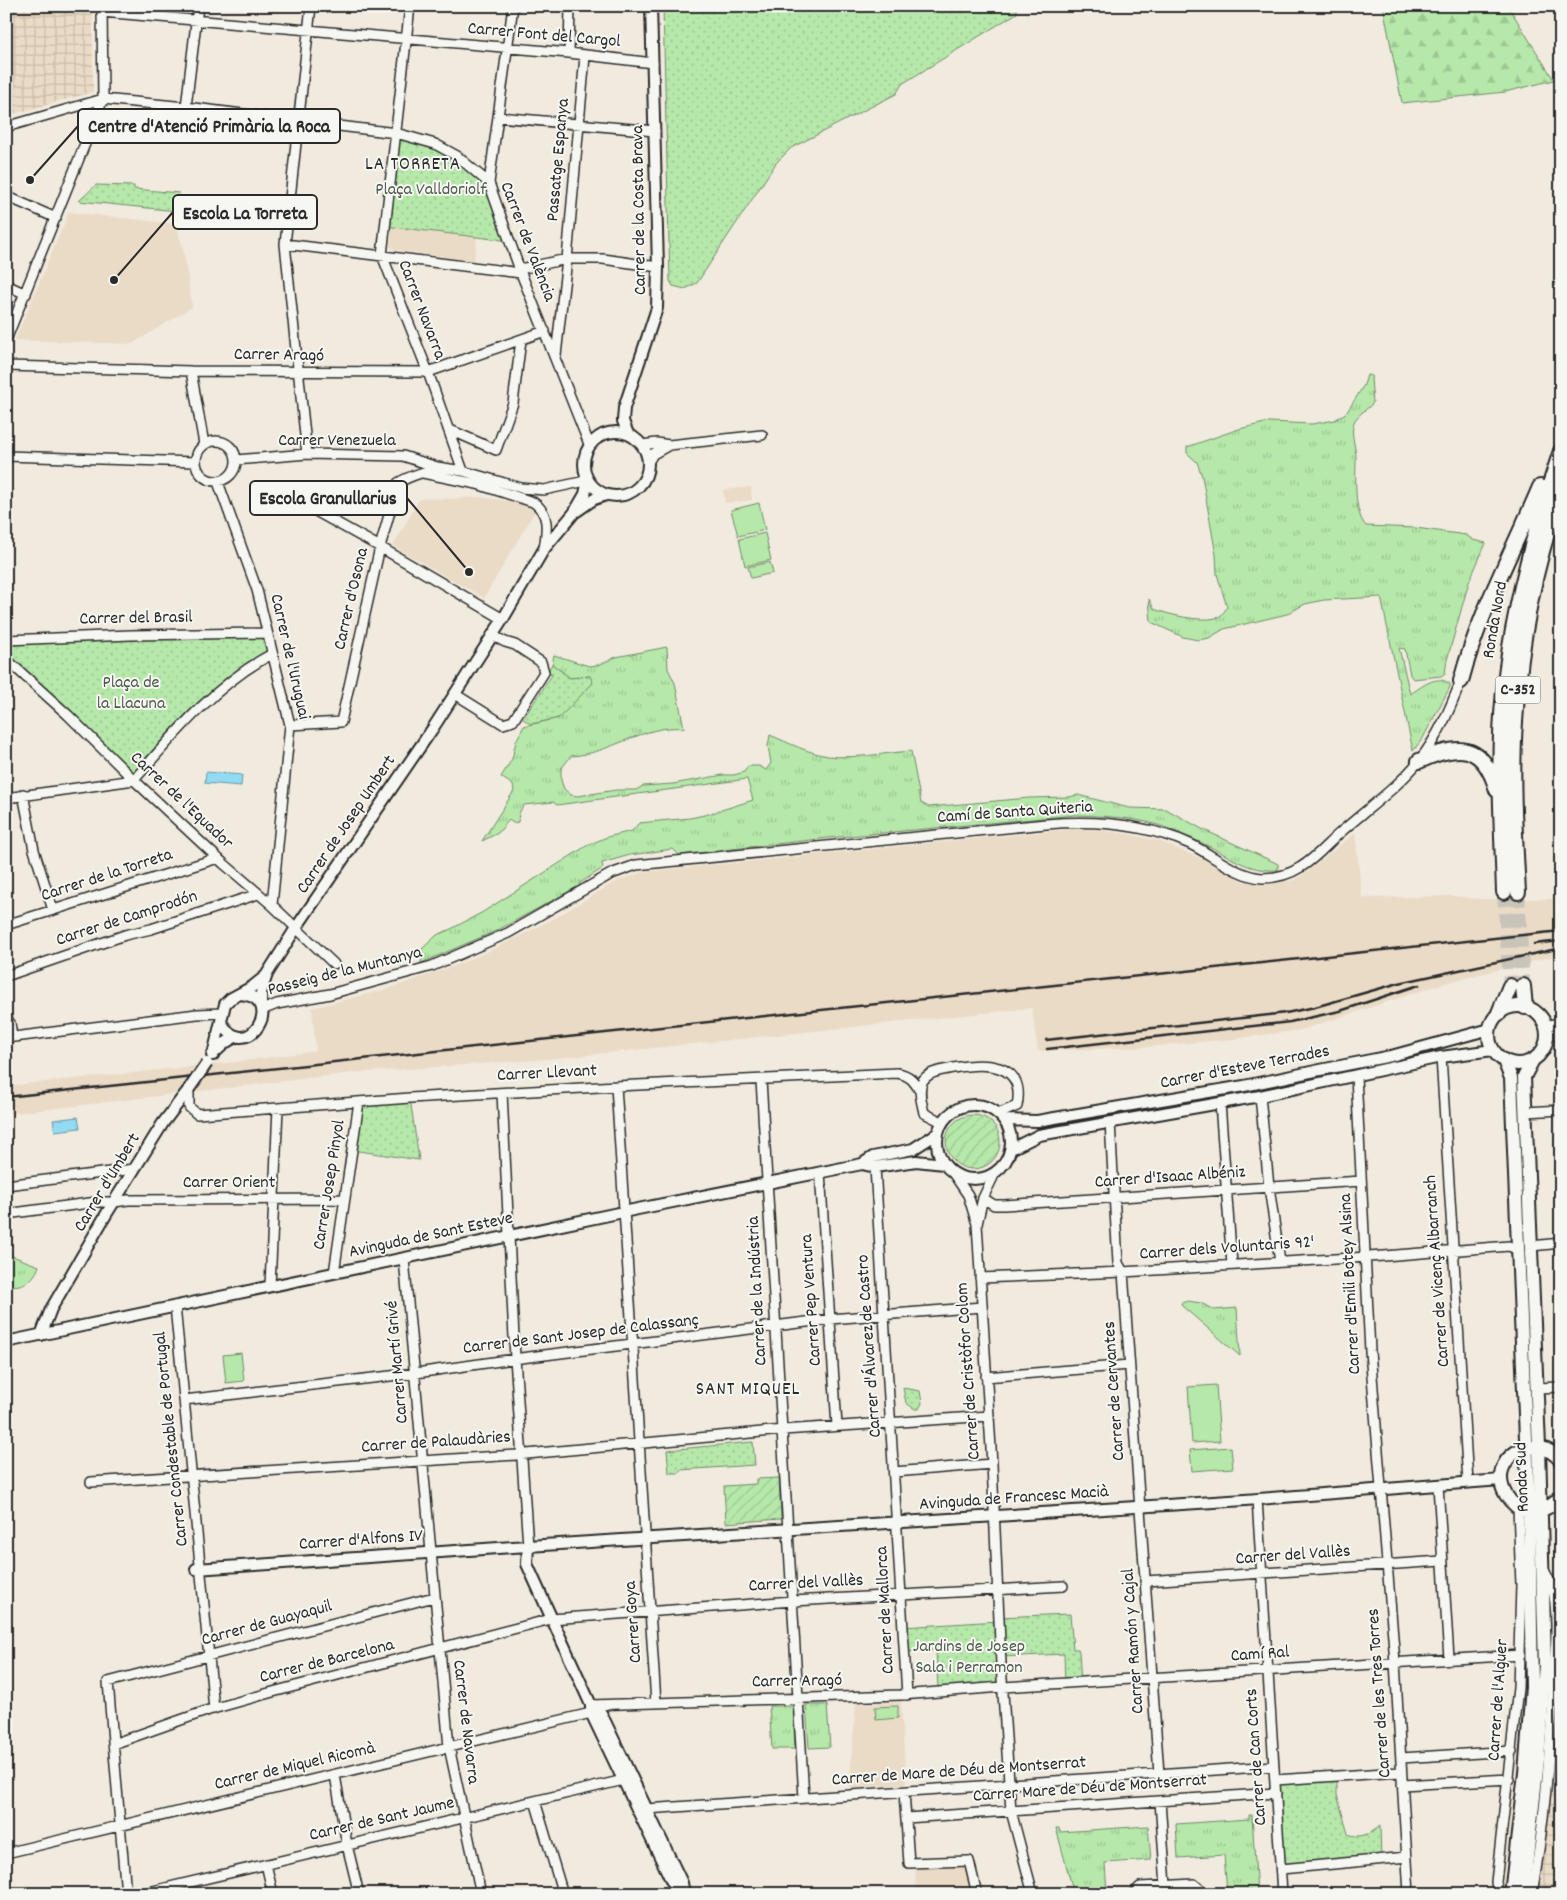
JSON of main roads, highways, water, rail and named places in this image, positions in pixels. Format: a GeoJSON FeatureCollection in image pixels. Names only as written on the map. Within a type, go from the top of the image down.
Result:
{"type":"FeatureCollection","features":[{"type":"Feature","properties":{"kind":"highway"},"geometry":{"type":"LineString","coordinates":[[1461,681],[1467,657],[1551,460],[1561,450]]}},
{"type":"Feature","properties":{"kind":"highway","name":"Ronda Nord"},"geometry":{"type":"LineString","coordinates":[[1504,892],[1501,753],[1504,692],[1514,616],[1532,540],[1561,450]]}},
{"type":"Feature","properties":{"kind":"highway","name":"Ronda Nord"},"geometry":{"type":"LineString","coordinates":[[1518,892],[1514,787],[1515,723],[1521,661],[1533,591],[1544,546],[1561,492]]}},
{"type":"Feature","properties":{"kind":"highway"},"geometry":{"type":"LineString","coordinates":[[1419,761],[1455,749],[1465,750],[1479,756],[1487,765],[1492,775],[1501,803]]}},
{"type":"Feature","properties":{"kind":"highway"},"geometry":{"type":"LineString","coordinates":[[1499,1013],[1516,986],[1525,1007]]}},
{"type":"Feature","properties":{"kind":"main road"},"geometry":{"type":"LineString","coordinates":[[1511,1007],[1525,1007],[1540,1017],[1546,1031],[1545,1045],[1540,1054],[1533,1060],[1516,1064],[1504,1061],[1493,1050],[1490,1041],[1490,1029],[1493,1020],[1499,1013],[1511,1007]]}},
{"type":"Feature","properties":{"kind":"main road","name":"Ronda Sud"},"geometry":{"type":"LineString","coordinates":[[1523,1894],[1538,1759],[1545,1665],[1544,1568],[1529,1510],[1539,1447],[1524,1077],[1533,1060]]}},
{"type":"Feature","properties":{"kind":"main road","name":"Ronda Sud"},"geometry":{"type":"LineString","coordinates":[[1504,1061],[1511,1078],[1529,1510],[1532,1687],[1525,1773],[1511,1894]]}},
{"type":"Feature","properties":{"kind":"main road"},"geometry":{"type":"LineString","coordinates":[[1561,1461],[1549,1450],[1539,1447],[1526,1447],[1512,1455],[1507,1461],[1503,1467],[1501,1480],[1507,1498],[1529,1510],[1552,1506],[1561,1496]]}},
{"type":"Feature","properties":{"kind":"water"},"geometry":{"type":"Polygon","coordinates":[[[206,772],[242,775],[241,786],[205,783],[206,772]]]}},
{"type":"Feature","properties":{"kind":"water"},"geometry":{"type":"Polygon","coordinates":[[[78,1117],[80,1128],[55,1131],[53,1120],[78,1117]]]}},
{"type":"Feature","properties":{"kind":"tunnel"},"geometry":{"type":"LineString","coordinates":[[1504,892],[1510,986]]}},
{"type":"Feature","properties":{"kind":"tunnel"},"geometry":{"type":"LineString","coordinates":[[1518,892],[1523,986]]}},
{"type":"Feature","properties":{"kind":"railway"},"geometry":{"type":"LineString","coordinates":[[6,1097],[1561,931]]}},
{"type":"Feature","properties":{"kind":"railway"},"geometry":{"type":"LineString","coordinates":[[1534,944],[1561,941]]}},
{"type":"Feature","properties":{"kind":"railway"},"geometry":{"type":"LineString","coordinates":[[1046,1040],[1286,1013],[1315,1007],[1399,983],[1561,948]]}},
{"type":"Feature","properties":{"kind":"railway"},"geometry":{"type":"LineString","coordinates":[[1047,1049],[1290,1022],[1340,1011],[1419,985]]}},
{"type":"Feature","properties":{"kind":"place","name":"Centre d'Atenció Primària la Roca"},"geometry":{"type":"Point","coordinates":[30,180]}},
{"type":"Feature","properties":{"kind":"place","name":"Escola La Torreta"},"geometry":{"type":"Point","coordinates":[114,280]}},
{"type":"Feature","properties":{"kind":"place","name":"Escola Granullarius"},"geometry":{"type":"Point","coordinates":[469,572]}},
{"type":"Feature","properties":{"kind":"district","name":"LA TORRETA"},"geometry":{"type":"Point","coordinates":[413,165]}},
{"type":"Feature","properties":{"kind":"district","name":"SANT MIQUEL"},"geometry":{"type":"Point","coordinates":[748,1390]}},
{"type":"Feature","properties":{"kind":"park label","name":"Plaça Valldoriolf"},"geometry":{"type":"Point","coordinates":[431,190]}},
{"type":"Feature","properties":{"kind":"park label","name":"Plaça de la Llacuna"},"geometry":{"type":"Point","coordinates":[131,693]}},
{"type":"Feature","properties":{"kind":"park label","name":"Jardins de Josep Sala i Perramon"},"geometry":{"type":"Point","coordinates":[969,1657]}}]}
